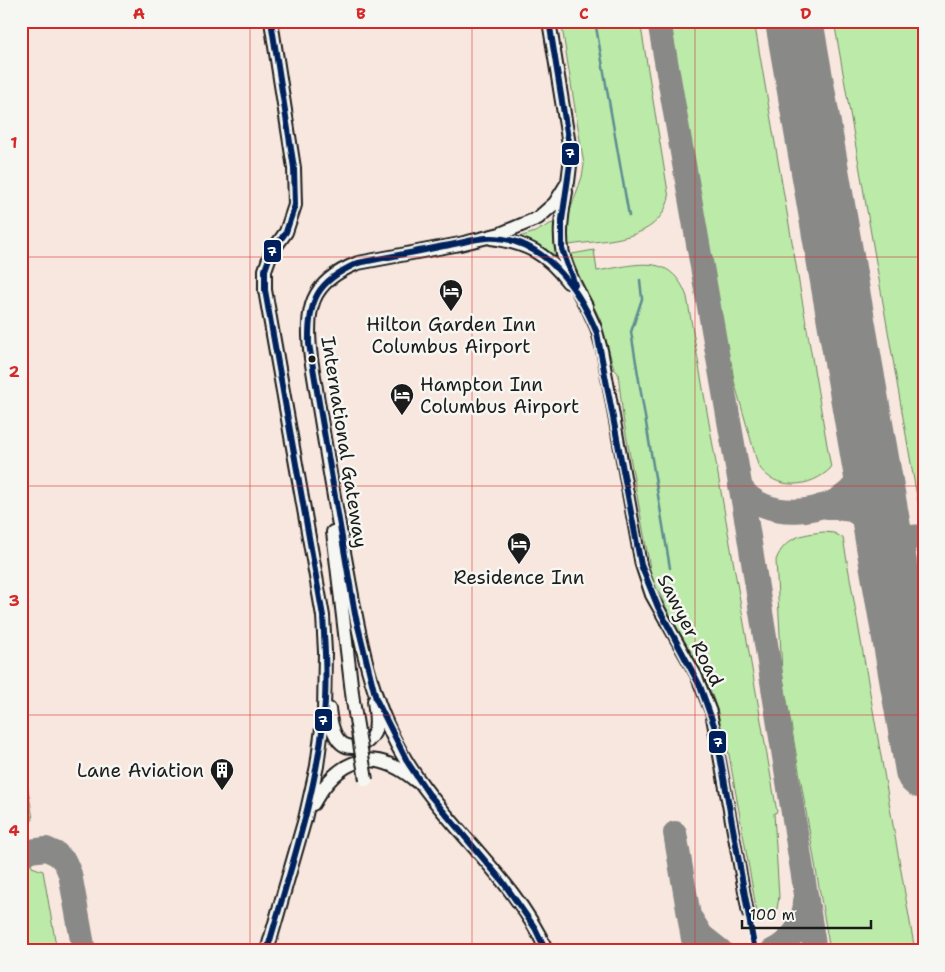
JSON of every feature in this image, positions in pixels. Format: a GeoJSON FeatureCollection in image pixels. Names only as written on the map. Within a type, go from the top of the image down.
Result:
{"type":"FeatureCollection","features":[{"type":"Feature","properties":{"kind":"main road"},"geometry":{"type":"LineString","coordinates":[[271,21],[294,168],[295,205],[286,232],[272,253],[265,270],[265,292],[323,616],[330,718],[334,734],[342,744],[361,745],[374,733],[375,711],[372,688]]}},
{"type":"Feature","properties":{"kind":"main road","name":"International Gateway"},"geometry":{"type":"LineString","coordinates":[[503,882],[428,793],[401,753],[372,688],[355,614],[329,468],[308,338],[308,317],[318,288],[334,274],[358,264],[486,238],[517,228],[538,218],[555,203],[568,182],[570,150],[549,21]]}},
{"type":"Feature","properties":{"kind":"main road"},"geometry":{"type":"LineString","coordinates":[[568,182],[560,220],[560,243],[567,268],[586,306]]}},
{"type":"Feature","properties":{"kind":"main road"},"geometry":{"type":"LineString","coordinates":[[486,238],[513,241],[534,249],[562,273],[586,306]]}},
{"type":"Feature","properties":{"kind":"main road"},"geometry":{"type":"LineString","coordinates":[[329,468],[334,551],[353,701],[366,780]]}},
{"type":"Feature","properties":{"kind":"main road"},"geometry":{"type":"LineString","coordinates":[[266,951],[305,819],[321,742],[326,652]]}},
{"type":"Feature","properties":{"kind":"main road"},"geometry":{"type":"LineString","coordinates":[[305,819],[327,782],[344,767],[359,761],[375,760],[390,764],[413,779],[428,793]]}},
{"type":"Feature","properties":{"kind":"main road"},"geometry":{"type":"LineString","coordinates":[[503,882],[524,917],[538,951]]}},
{"type":"Feature","properties":{"kind":"main road"},"geometry":{"type":"LineString","coordinates":[[503,882],[535,928],[547,951]]}},
{"type":"Feature","properties":{"kind":"street","name":"Sawyer Road"},"geometry":{"type":"LineString","coordinates":[[586,306],[596,328],[602,350],[641,565],[651,594],[696,675],[711,712],[748,913]]}},
{"type":"Feature","properties":{"kind":"shaded area"},"geometry":{"type":"Polygon","coordinates":[[[21,21],[924,21],[924,951],[21,951],[21,21]]]}},
{"type":"Feature","properties":{"kind":"green space"},"geometry":{"type":"Polygon","coordinates":[[[561,21],[640,21],[669,198],[663,212],[654,223],[643,231],[629,236],[569,245],[566,243],[567,219],[582,177],[584,165],[561,21]]]}},
{"type":"Feature","properties":{"kind":"green space"},"geometry":{"type":"Polygon","coordinates":[[[670,21],[754,21],[831,468],[814,480],[804,483],[783,483],[765,474],[758,465],[734,381],[731,361],[729,361],[670,21]]]}},
{"type":"Feature","properties":{"kind":"green space"},"geometry":{"type":"Polygon","coordinates":[[[834,21],[924,21],[924,512],[920,512],[913,475],[834,21]]]}},
{"type":"Feature","properties":{"kind":"green space"},"geometry":{"type":"Polygon","coordinates":[[[552,223],[554,225],[560,263],[516,238],[535,232],[552,223]]]}},
{"type":"Feature","properties":{"kind":"green space"},"geometry":{"type":"Polygon","coordinates":[[[594,250],[597,271],[638,264],[662,267],[672,273],[680,282],[687,297],[777,812],[774,813],[779,897],[777,909],[757,913],[726,738],[724,738],[708,687],[651,574],[623,417],[618,373],[614,369],[600,319],[569,258],[572,254],[594,250]]]}},
{"type":"Feature","properties":{"kind":"green space"},"geometry":{"type":"Polygon","coordinates":[[[824,532],[834,533],[843,538],[915,951],[830,951],[782,672],[776,560],[784,546],[795,538],[824,532]]]}},
{"type":"Feature","properties":{"kind":"green space"},"geometry":{"type":"Polygon","coordinates":[[[21,747],[33,819],[26,829],[27,838],[21,839],[21,747]]]}},
{"type":"Feature","properties":{"kind":"green space"},"geometry":{"type":"Polygon","coordinates":[[[31,863],[32,867],[43,871],[57,951],[21,951],[21,865],[31,863]]]}},
{"type":"Feature","properties":{"kind":"waterway"},"geometry":{"type":"LineString","coordinates":[[595,21],[629,216]]}},
{"type":"Feature","properties":{"kind":"waterway"},"geometry":{"type":"LineString","coordinates":[[640,280],[642,299],[631,332],[670,568]]}},
{"type":"Feature","properties":{"kind":"taxiway"},"geometry":{"type":"LineString","coordinates":[[659,21],[746,518],[815,951]]}},
{"type":"Feature","properties":{"kind":"taxiway"},"geometry":{"type":"LineString","coordinates":[[740,486],[750,498],[779,510],[813,509],[829,504],[843,496],[858,480],[864,461],[866,434]]}},
{"type":"Feature","properties":{"kind":"taxiway"},"geometry":{"type":"LineString","coordinates":[[821,506],[852,510],[897,538],[924,536]]}},
{"type":"Feature","properties":{"kind":"taxiway"},"geometry":{"type":"LineString","coordinates":[[889,569],[890,557],[894,548],[901,542],[913,538]]}},
{"type":"Feature","properties":{"kind":"taxiway"},"geometry":{"type":"LineString","coordinates":[[675,833],[695,951]]}},
{"type":"Feature","properties":{"kind":"taxiway"},"geometry":{"type":"LineString","coordinates":[[21,852],[46,849],[57,854],[65,862],[70,874],[84,951]]}},
{"type":"Feature","properties":{"kind":"taxiway"},"geometry":{"type":"LineString","coordinates":[[772,951],[791,937],[796,930],[802,917],[805,901]]}},
{"type":"Feature","properties":{"kind":"taxiway"},"geometry":{"type":"LineString","coordinates":[[692,920],[702,936],[721,951]]}},
{"type":"Feature","properties":{"kind":"runway"},"geometry":{"type":"LineString","coordinates":[[794,21],[924,770]]}},
{"type":"Feature","properties":{"kind":"tunnel"},"geometry":{"type":"LineString","coordinates":[[748,913],[755,951]]}},
{"type":"Feature","properties":{"kind":"transit line","name":"7"},"geometry":{"type":"LineString","coordinates":[[267,951],[301,834],[315,775],[324,715],[326,678],[323,616],[265,290],[265,270],[271,253],[286,232],[295,205],[294,168],[271,21]]}},
{"type":"Feature","properties":{"kind":"transit line","name":"7"},"geometry":{"type":"LineString","coordinates":[[549,21],[571,157],[562,220],[562,249],[575,285]]}},
{"type":"Feature","properties":{"kind":"transit line","name":"7"},"geometry":{"type":"LineString","coordinates":[[546,951],[535,928],[503,882],[428,793],[408,763],[376,699],[355,614],[309,344],[310,315],[313,304],[324,285],[344,270],[358,263],[486,238],[506,239],[524,245],[541,255],[555,267],[580,298],[597,333],[641,565],[658,607],[700,686],[715,728],[755,951]]}},
{"type":"Feature","properties":{"kind":"place","name":"Hilton Garden Inn Columbus Airport"},"geometry":{"type":"Point","coordinates":[451,312]}},
{"type":"Feature","properties":{"kind":"place","name":"Hampton Inn Columbus Airport"},"geometry":{"type":"Point","coordinates":[402,416]}},
{"type":"Feature","properties":{"kind":"place","name":"Residence Inn"},"geometry":{"type":"Point","coordinates":[519,565]}},
{"type":"Feature","properties":{"kind":"place","name":"Lane Aviation"},"geometry":{"type":"Point","coordinates":[222,791]}}]}
